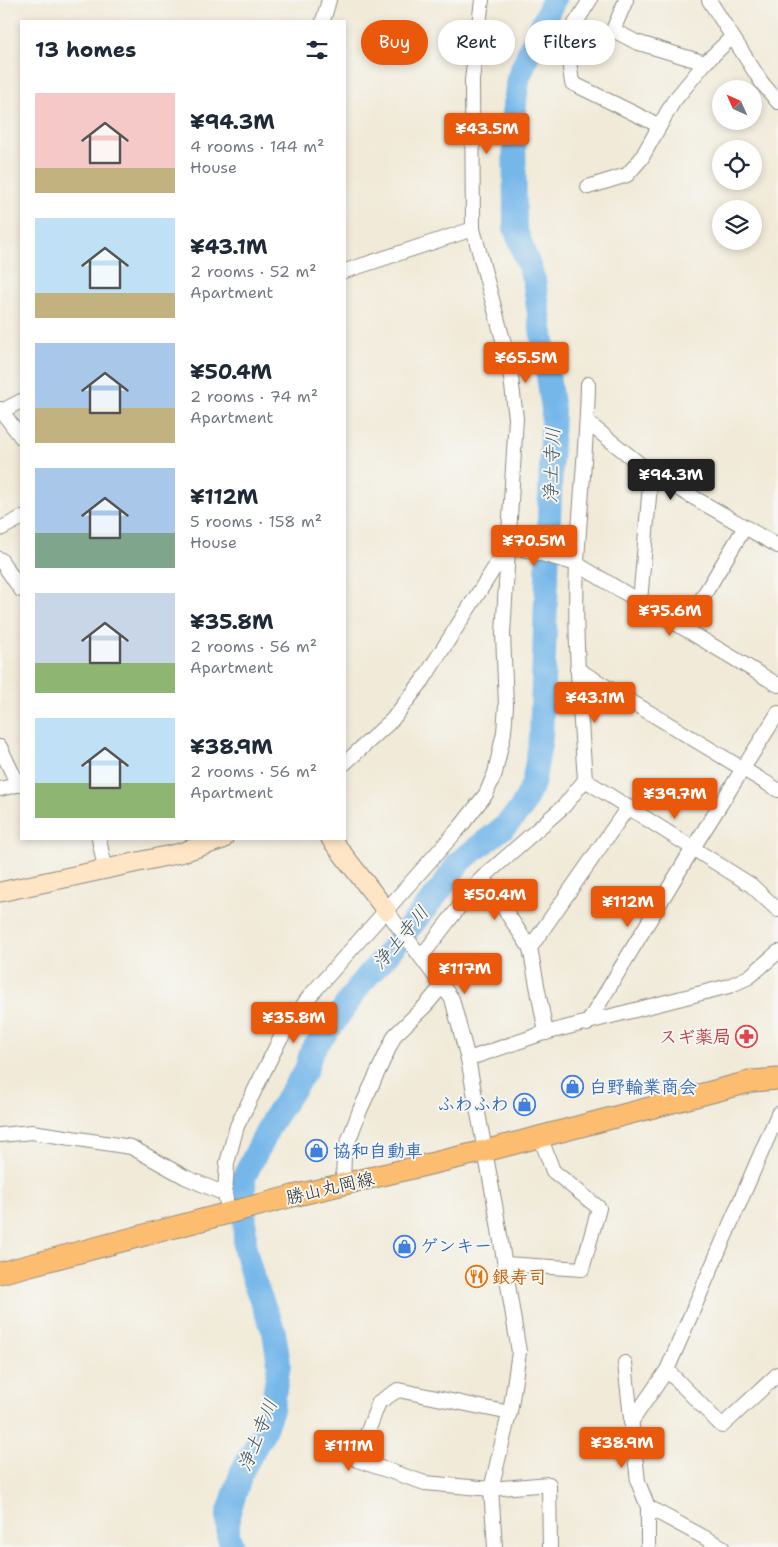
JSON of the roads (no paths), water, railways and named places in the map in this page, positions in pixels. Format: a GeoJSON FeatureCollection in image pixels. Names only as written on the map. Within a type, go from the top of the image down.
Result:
{"type":"FeatureCollection","features":[{"type":"Feature","properties":{"kind":"main road","name":"勝山丸岡線"},"geometry":{"type":"LineString","coordinates":[[0,1273],[226,1204],[293,1196],[485,1151],[753,1081],[778,1079]]}},
{"type":"Feature","properties":{"kind":"street"},"geometry":{"type":"LineString","coordinates":[[323,20],[329,0]]}},
{"type":"Feature","properties":{"kind":"street"},"geometry":{"type":"LineString","coordinates":[[226,1204],[227,1163],[237,1126],[279,1041],[308,998],[466,820],[486,794],[495,773],[504,732],[506,706],[504,634],[516,418],[509,362],[473,229],[472,80],[482,0]]}},
{"type":"Feature","properties":{"kind":"street"},"geometry":{"type":"LineString","coordinates":[[590,0],[566,38],[572,83],[658,125]]}},
{"type":"Feature","properties":{"kind":"street"},"geometry":{"type":"LineString","coordinates":[[626,0],[613,30],[636,42],[705,63]]}},
{"type":"Feature","properties":{"kind":"street"},"geometry":{"type":"LineString","coordinates":[[709,0],[762,83],[778,102]]}},
{"type":"Feature","properties":{"kind":"street"},"geometry":{"type":"LineString","coordinates":[[588,187],[627,175],[641,159],[672,102],[705,63],[732,38]]}},
{"type":"Feature","properties":{"kind":"street"},"geometry":{"type":"LineString","coordinates":[[346,271],[473,229]]}},
{"type":"Feature","properties":{"kind":"street"},"geometry":{"type":"LineString","coordinates":[[419,954],[483,878],[564,806],[585,780],[572,563],[587,422],[588,384]]}},
{"type":"Feature","properties":{"kind":"street"},"geometry":{"type":"LineString","coordinates":[[20,401],[0,411],[20,436]]}},
{"type":"Feature","properties":{"kind":"street"},"geometry":{"type":"LineString","coordinates":[[587,422],[652,473],[778,546]]}},
{"type":"Feature","properties":{"kind":"street"},"geometry":{"type":"LineString","coordinates":[[640,602],[652,473]]}},
{"type":"Feature","properties":{"kind":"street"},"geometry":{"type":"LineString","coordinates":[[0,529],[20,519]]}},
{"type":"Feature","properties":{"kind":"street"},"geometry":{"type":"LineString","coordinates":[[684,628],[745,527]]}},
{"type":"Feature","properties":{"kind":"street"},"geometry":{"type":"LineString","coordinates":[[509,545],[572,563],[778,685]]}},
{"type":"Feature","properties":{"kind":"street"},"geometry":{"type":"LineString","coordinates":[[346,762],[392,720],[423,680],[509,545]]}},
{"type":"Feature","properties":{"kind":"street"},"geometry":{"type":"LineString","coordinates":[[0,559],[20,589]]}},
{"type":"Feature","properties":{"kind":"street"},"geometry":{"type":"LineString","coordinates":[[577,669],[778,790]]}},
{"type":"Feature","properties":{"kind":"street"},"geometry":{"type":"LineString","coordinates":[[587,1024],[742,768],[778,713]]}},
{"type":"Feature","properties":{"kind":"street"},"geometry":{"type":"LineString","coordinates":[[0,747],[20,785],[0,789]]}},
{"type":"Feature","properties":{"kind":"street"},"geometry":{"type":"LineString","coordinates":[[585,780],[751,885],[778,910]]}},
{"type":"Feature","properties":{"kind":"street"},"geometry":{"type":"LineString","coordinates":[[530,948],[628,807]]}},
{"type":"Feature","properties":{"kind":"street"},"geometry":{"type":"LineString","coordinates":[[99,840],[105,869]]}},
{"type":"Feature","properties":{"kind":"street"},"geometry":{"type":"LineString","coordinates":[[0,892],[180,853],[220,840]]}},
{"type":"Feature","properties":{"kind":"street"},"geometry":{"type":"LineString","coordinates":[[332,840],[452,999],[468,1059],[519,1352],[510,1414],[491,1489],[495,1547]]}},
{"type":"Feature","properties":{"kind":"street"},"geometry":{"type":"LineString","coordinates":[[483,878],[530,948],[546,1033]]}},
{"type":"Feature","properties":{"kind":"street"},"geometry":{"type":"LineString","coordinates":[[468,1059],[546,1033],[729,986],[749,977],[778,952]]}},
{"type":"Feature","properties":{"kind":"street"},"geometry":{"type":"LineString","coordinates":[[342,1184],[344,1154],[360,1110],[396,1035],[442,986]]}},
{"type":"Feature","properties":{"kind":"street"},"geometry":{"type":"LineString","coordinates":[[631,1422],[667,1370],[778,1114]]}},
{"type":"Feature","properties":{"kind":"street"},"geometry":{"type":"LineString","coordinates":[[0,1134],[32,1132],[131,1147],[185,1177],[226,1204]]}},
{"type":"Feature","properties":{"kind":"street"},"geometry":{"type":"LineString","coordinates":[[505,1264],[582,1269],[599,1208],[553,1171],[540,1136]]}},
{"type":"Feature","properties":{"kind":"street"},"geometry":{"type":"LineString","coordinates":[[625,1363],[638,1482],[648,1507],[648,1547]]}},
{"type":"Feature","properties":{"kind":"street"},"geometry":{"type":"LineString","coordinates":[[667,1370],[722,1426],[778,1374]]}},
{"type":"Feature","properties":{"kind":"street"},"geometry":{"type":"LineString","coordinates":[[510,1414],[398,1390],[379,1402],[357,1460],[425,1483],[491,1489],[550,1484],[550,1547]]}},
{"type":"Feature","properties":{"kind":"street"},"geometry":{"type":"LineString","coordinates":[[648,1507],[722,1547]]}},
{"type":"Feature","properties":{"kind":"waterway","name":"浄土寺川"},"geometry":{"type":"LineString","coordinates":[[232,1547],[228,1535],[228,1515],[242,1471],[264,1431],[272,1409],[279,1364],[274,1332],[253,1279],[245,1249],[244,1177],[272,1121],[306,1070],[312,1050],[333,1024],[361,983],[441,889],[459,862],[504,827],[521,809],[533,784],[541,738],[553,410],[534,280],[515,228],[514,111],[518,79],[554,0]]}},
{"type":"Feature","properties":{"kind":"place","name":"スギ薬局"},"geometry":{"type":"Point","coordinates":[747,1037]}},
{"type":"Feature","properties":{"kind":"place","name":"白野輪業商会"},"geometry":{"type":"Point","coordinates":[573,1087]}},
{"type":"Feature","properties":{"kind":"place","name":"ふわふわ"},"geometry":{"type":"Point","coordinates":[525,1104]}},
{"type":"Feature","properties":{"kind":"place","name":"協和自動車"},"geometry":{"type":"Point","coordinates":[317,1151]}},
{"type":"Feature","properties":{"kind":"place","name":"ゲンキー"},"geometry":{"type":"Point","coordinates":[404,1246]}},
{"type":"Feature","properties":{"kind":"place","name":"銀寿司"},"geometry":{"type":"Point","coordinates":[476,1277]}}]}
